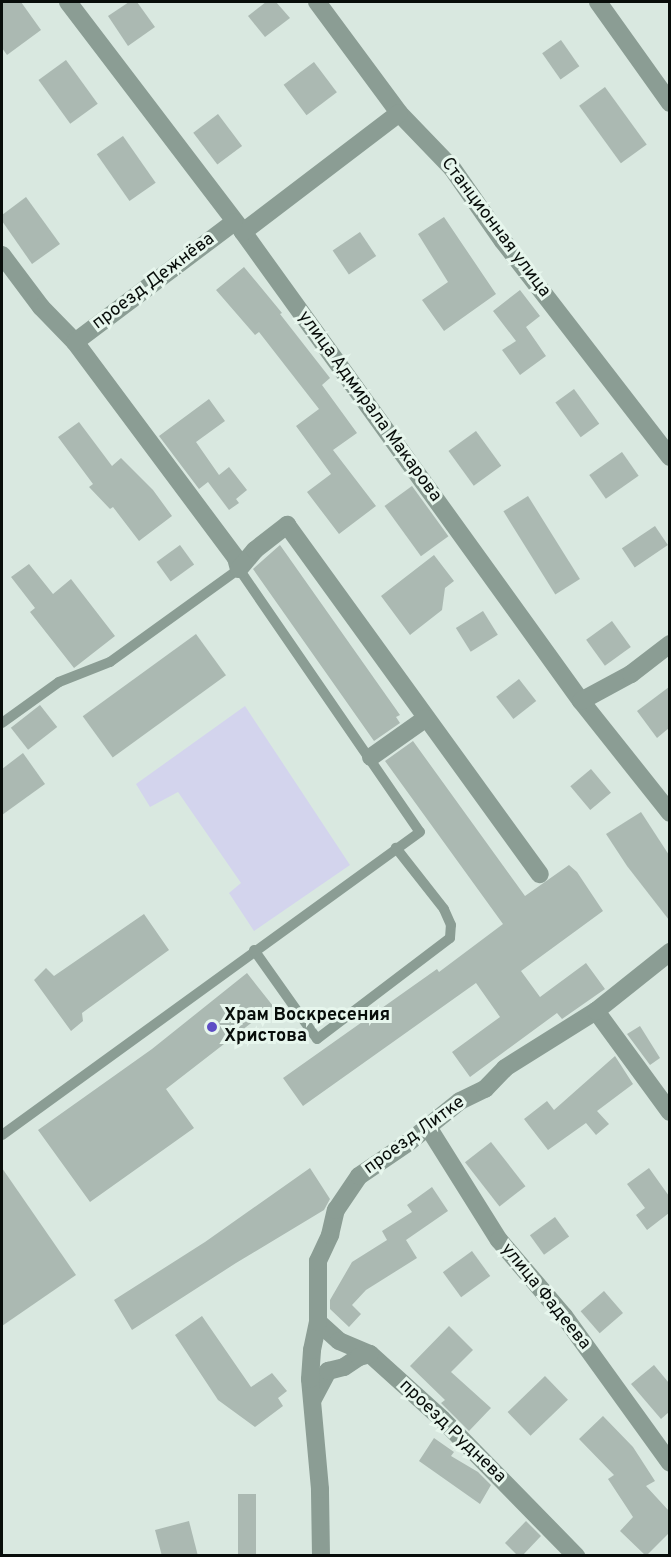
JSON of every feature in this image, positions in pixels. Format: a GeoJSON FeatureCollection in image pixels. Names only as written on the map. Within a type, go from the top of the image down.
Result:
{"type":"FeatureCollection","features":[{"type":"Feature","properties":{"kind":"street","name":"улица Адмирала Макарова"},"geometry":{"type":"LineString","coordinates":[[68,2],[238,227],[580,700],[669,813]]}},
{"type":"Feature","properties":{"kind":"street","name":"Станционная улица"},"geometry":{"type":"LineString","coordinates":[[317,2],[399,113],[452,168],[503,241],[669,457]]}},
{"type":"Feature","properties":{"kind":"street"},"geometry":{"type":"LineString","coordinates":[[598,2],[669,103]]}},
{"type":"Feature","properties":{"kind":"street","name":"проезд Дежнёва"},"geometry":{"type":"LineString","coordinates":[[75,342],[399,113]]}},
{"type":"Feature","properties":{"kind":"street"},"geometry":{"type":"LineString","coordinates":[[2,255],[41,307],[75,342],[237,558],[239,569]]}},
{"type":"Feature","properties":{"kind":"street"},"geometry":{"type":"LineString","coordinates":[[239,569],[255,550],[287,525],[540,874]]}},
{"type":"Feature","properties":{"kind":"street"},"geometry":{"type":"LineString","coordinates":[[580,700],[631,674],[669,644]]}},
{"type":"Feature","properties":{"kind":"street"},"geometry":{"type":"LineString","coordinates":[[370,757],[426,718]]}},
{"type":"Feature","properties":{"kind":"street","name":"проезд Литке"},"geometry":{"type":"LineString","coordinates":[[321,1556],[320,1489],[314,1399],[310,1379],[312,1350],[318,1322],[318,1261],[330,1235],[336,1210],[359,1176],[460,1101],[485,1089],[505,1068],[596,1011],[669,951]]}},
{"type":"Feature","properties":{"kind":"street"},"geometry":{"type":"LineString","coordinates":[[596,1011],[669,1112]]}},
{"type":"Feature","properties":{"kind":"street","name":"улица Фадеева"},"geometry":{"type":"LineString","coordinates":[[428,1127],[499,1240],[564,1316],[669,1463]]}},
{"type":"Feature","properties":{"kind":"street","name":"проезд Руднева"},"geometry":{"type":"LineString","coordinates":[[318,1322],[339,1341],[370,1354],[442,1419],[576,1556]]}},
{"type":"Feature","properties":{"kind":"street"},"geometry":{"type":"LineString","coordinates":[[314,1399],[328,1371],[344,1367],[358,1357],[370,1354]]}},
{"type":"Feature","properties":{"kind":"lane"},"geometry":{"type":"LineString","coordinates":[[2,723],[59,682],[110,662],[239,569],[420,832],[254,950],[2,1135]]}},
{"type":"Feature","properties":{"kind":"lane"},"geometry":{"type":"LineString","coordinates":[[254,950],[318,1039],[450,938],[451,925],[444,909],[396,848]]}},
{"type":"Feature","properties":{"kind":"shaded area"},"geometry":{"type":"Polygon","coordinates":[[[245,706],[350,865],[254,931],[229,893],[241,883],[178,792],[150,807],[136,784],[245,706]]]}},
{"type":"Feature","properties":{"kind":"building"},"geometry":{"type":"Polygon","coordinates":[[[2,2],[21,2],[41,30],[7,55],[2,48],[2,2]]]}},
{"type":"Feature","properties":{"kind":"building"},"geometry":{"type":"Polygon","coordinates":[[[129,2],[137,2],[155,27],[128,46],[108,16],[129,2]]]}},
{"type":"Feature","properties":{"kind":"building"},"geometry":{"type":"Polygon","coordinates":[[[266,2],[276,2],[290,18],[265,37],[248,16],[266,2]]]}},
{"type":"Feature","properties":{"kind":"building"},"geometry":{"type":"Polygon","coordinates":[[[561,40],[579,66],[561,79],[542,53],[561,40]]]}},
{"type":"Feature","properties":{"kind":"building"},"geometry":{"type":"Polygon","coordinates":[[[66,60],[98,104],[70,124],[38,80],[66,60]]]}},
{"type":"Feature","properties":{"kind":"building"},"geometry":{"type":"Polygon","coordinates":[[[314,62],[337,92],[307,115],[284,85],[314,62]]]}},
{"type":"Feature","properties":{"kind":"building"},"geometry":{"type":"Polygon","coordinates":[[[605,87],[647,144],[621,163],[579,106],[605,87]]]}},
{"type":"Feature","properties":{"kind":"building"},"geometry":{"type":"Polygon","coordinates":[[[218,114],[242,146],[217,165],[193,133],[218,114]]]}},
{"type":"Feature","properties":{"kind":"building"},"geometry":{"type":"Polygon","coordinates":[[[123,136],[156,183],[129,201],[97,154],[123,136]]]}},
{"type":"Feature","properties":{"kind":"building"},"geometry":{"type":"Polygon","coordinates":[[[26,197],[60,244],[32,264],[2,221],[2,215],[26,197]]]}},
{"type":"Feature","properties":{"kind":"building"},"geometry":{"type":"Polygon","coordinates":[[[444,217],[496,294],[444,331],[422,300],[448,282],[418,234],[444,217]]]}},
{"type":"Feature","properties":{"kind":"building"},"geometry":{"type":"Polygon","coordinates":[[[360,232],[376,256],[349,274],[333,250],[360,232]]]}},
{"type":"Feature","properties":{"kind":"building"},"geometry":{"type":"Polygon","coordinates":[[[244,267],[282,313],[280,314],[330,378],[322,385],[357,433],[333,450],[376,506],[339,534],[307,492],[331,474],[296,426],[319,409],[259,332],[255,335],[216,290],[244,267]]]}},
{"type":"Feature","properties":{"kind":"building"},"geometry":{"type":"Polygon","coordinates":[[[520,290],[540,316],[526,327],[546,356],[520,375],[502,350],[516,341],[493,311],[520,290]]]}},
{"type":"Feature","properties":{"kind":"building"},"geometry":{"type":"Polygon","coordinates":[[[574,389],[599,424],[581,437],[555,403],[574,389]]]}},
{"type":"Feature","properties":{"kind":"building"},"geometry":{"type":"Polygon","coordinates":[[[209,399],[225,421],[196,442],[219,475],[229,467],[247,490],[236,499],[239,503],[229,510],[208,482],[199,489],[159,436],[209,399]]]}},
{"type":"Feature","properties":{"kind":"building"},"geometry":{"type":"Polygon","coordinates":[[[79,422],[112,466],[121,458],[153,490],[172,516],[139,541],[113,507],[110,509],[89,487],[93,484],[58,437],[79,422]]]}},
{"type":"Feature","properties":{"kind":"building"},"geometry":{"type":"Polygon","coordinates":[[[476,431],[501,466],[474,486],[448,451],[476,431]]]}},
{"type":"Feature","properties":{"kind":"building"},"geometry":{"type":"Polygon","coordinates":[[[622,452],[639,476],[606,499],[589,475],[622,452]]]}},
{"type":"Feature","properties":{"kind":"building"},"geometry":{"type":"Polygon","coordinates":[[[412,486],[448,536],[421,556],[384,506],[412,486]]]}},
{"type":"Feature","properties":{"kind":"building"},"geometry":{"type":"Polygon","coordinates":[[[528,496],[580,579],[555,594],[503,511],[528,496]]]}},
{"type":"Feature","properties":{"kind":"building"},"geometry":{"type":"Polygon","coordinates":[[[655,526],[668,545],[635,567],[622,548],[655,526]]]}},
{"type":"Feature","properties":{"kind":"building"},"geometry":{"type":"Polygon","coordinates":[[[180,545],[194,564],[171,581],[157,562],[180,545]]]}},
{"type":"Feature","properties":{"kind":"building"},"geometry":{"type":"Polygon","coordinates":[[[280,545],[400,715],[396,717],[400,723],[374,741],[253,569],[280,545]]]}},
{"type":"Feature","properties":{"kind":"building"},"geometry":{"type":"Polygon","coordinates":[[[434,555],[454,581],[445,588],[442,610],[410,635],[381,596],[434,555]]]}},
{"type":"Feature","properties":{"kind":"building"},"geometry":{"type":"Polygon","coordinates":[[[29,564],[53,594],[71,579],[115,636],[74,668],[30,612],[35,608],[11,577],[29,564]]]}},
{"type":"Feature","properties":{"kind":"building"},"geometry":{"type":"Polygon","coordinates":[[[483,611],[498,635],[471,652],[456,628],[483,611]]]}},
{"type":"Feature","properties":{"kind":"building"},"geometry":{"type":"Polygon","coordinates":[[[612,621],[631,647],[605,666],[586,640],[612,621]]]}},
{"type":"Feature","properties":{"kind":"building"},"geometry":{"type":"Polygon","coordinates":[[[196,634],[226,675],[113,758],[83,716],[196,634]]]}},
{"type":"Feature","properties":{"kind":"building"},"geometry":{"type":"Polygon","coordinates":[[[519,679],[536,701],[513,719],[496,697],[519,679]]]}},
{"type":"Feature","properties":{"kind":"building"},"geometry":{"type":"Polygon","coordinates":[[[669,687],[669,728],[657,738],[637,711],[669,687]]]}},
{"type":"Feature","properties":{"kind":"building"},"geometry":{"type":"Polygon","coordinates":[[[40,705],[57,727],[28,750],[11,728],[40,705]]]}},
{"type":"Feature","properties":{"kind":"building"},"geometry":{"type":"Polygon","coordinates":[[[413,741],[525,896],[569,865],[577,872],[603,911],[521,971],[540,997],[586,963],[605,989],[562,1019],[557,1013],[470,1077],[452,1052],[500,1017],[476,983],[303,1106],[283,1078],[437,969],[439,972],[503,924],[385,761],[413,741]]]}},
{"type":"Feature","properties":{"kind":"building"},"geometry":{"type":"Polygon","coordinates":[[[23,753],[45,784],[2,815],[2,769],[23,753]]]}},
{"type":"Feature","properties":{"kind":"building"},"geometry":{"type":"Polygon","coordinates":[[[591,769],[611,793],[590,810],[570,786],[591,769]]]}},
{"type":"Feature","properties":{"kind":"building"},"geometry":{"type":"Polygon","coordinates":[[[641,812],[669,855],[669,920],[627,866],[606,834],[641,812]]]}},
{"type":"Feature","properties":{"kind":"building"},"geometry":{"type":"Polygon","coordinates":[[[144,914],[169,950],[82,1013],[83,1021],[71,1031],[34,980],[46,968],[54,976],[144,914]]]}},
{"type":"Feature","properties":{"kind":"building"},"geometry":{"type":"Polygon","coordinates":[[[247,973],[273,1006],[166,1089],[194,1128],[90,1202],[38,1130],[152,1049],[247,973]]]}},
{"type":"Feature","properties":{"kind":"building"},"geometry":{"type":"Polygon","coordinates":[[[640,1026],[660,1058],[650,1065],[627,1034],[640,1026]]]}},
{"type":"Feature","properties":{"kind":"building"},"geometry":{"type":"Polygon","coordinates":[[[615,1056],[633,1084],[597,1111],[609,1124],[596,1135],[586,1123],[548,1150],[524,1119],[547,1101],[554,1110],[615,1056]]]}},
{"type":"Feature","properties":{"kind":"building"},"geometry":{"type":"Polygon","coordinates":[[[491,1142],[525,1186],[499,1206],[465,1162],[491,1142]]]}},
{"type":"Feature","properties":{"kind":"building"},"geometry":{"type":"Polygon","coordinates":[[[2,1168],[76,1275],[2,1326],[2,1168]]]}},
{"type":"Feature","properties":{"kind":"building"},"geometry":{"type":"Polygon","coordinates":[[[310,1168],[330,1199],[324,1210],[132,1330],[114,1300],[205,1242],[310,1168]]]}},
{"type":"Feature","properties":{"kind":"building"},"geometry":{"type":"Polygon","coordinates":[[[649,1168],[669,1196],[669,1213],[647,1230],[636,1215],[645,1208],[627,1184],[649,1168]]]}},
{"type":"Feature","properties":{"kind":"building"},"geometry":{"type":"Polygon","coordinates":[[[432,1187],[448,1211],[406,1240],[417,1258],[366,1290],[352,1305],[361,1314],[349,1327],[330,1309],[330,1300],[352,1262],[387,1240],[382,1231],[412,1212],[407,1205],[432,1187]]]}},
{"type":"Feature","properties":{"kind":"building"},"geometry":{"type":"Polygon","coordinates":[[[555,1217],[569,1236],[544,1255],[530,1235],[555,1217]]]}},
{"type":"Feature","properties":{"kind":"building"},"geometry":{"type":"Polygon","coordinates":[[[472,1251],[490,1276],[461,1297],[443,1272],[472,1251]]]}},
{"type":"Feature","properties":{"kind":"building"},"geometry":{"type":"Polygon","coordinates":[[[604,1291],[623,1313],[600,1333],[581,1311],[604,1291]]]}},
{"type":"Feature","properties":{"kind":"building"},"geometry":{"type":"Polygon","coordinates":[[[202,1316],[251,1387],[272,1373],[287,1391],[278,1398],[283,1406],[255,1427],[218,1400],[175,1335],[202,1316]]]}},
{"type":"Feature","properties":{"kind":"building"},"geometry":{"type":"Polygon","coordinates":[[[449,1326],[473,1350],[451,1372],[491,1408],[469,1431],[441,1403],[445,1400],[410,1366],[449,1326]]]}},
{"type":"Feature","properties":{"kind":"building"},"geometry":{"type":"Polygon","coordinates":[[[654,1365],[669,1383],[669,1412],[661,1419],[631,1384],[654,1365]]]}},
{"type":"Feature","properties":{"kind":"building"},"geometry":{"type":"Polygon","coordinates":[[[545,1376],[568,1400],[531,1436],[508,1412],[545,1376]]]}},
{"type":"Feature","properties":{"kind":"building"},"geometry":{"type":"Polygon","coordinates":[[[603,1416],[633,1447],[655,1481],[646,1486],[669,1511],[669,1533],[646,1556],[620,1531],[633,1517],[608,1479],[614,1475],[579,1439],[603,1416]]]}},
{"type":"Feature","properties":{"kind":"building"},"geometry":{"type":"Polygon","coordinates":[[[434,1438],[454,1452],[451,1456],[478,1472],[491,1485],[480,1504],[419,1461],[434,1438]]]}},
{"type":"Feature","properties":{"kind":"building"},"geometry":{"type":"Polygon","coordinates":[[[238,1494],[256,1494],[256,1556],[238,1556],[238,1494]]]}},
{"type":"Feature","properties":{"kind":"building"},"geometry":{"type":"Polygon","coordinates":[[[189,1521],[198,1556],[162,1556],[155,1530],[189,1521]]]}},
{"type":"Feature","properties":{"kind":"building"},"geometry":{"type":"Polygon","coordinates":[[[526,1521],[541,1536],[522,1556],[518,1556],[505,1543],[526,1521]]]}},
{"type":"Feature","properties":{"kind":"place","name":"Храм Воскресения Христова"},"geometry":{"type":"Point","coordinates":[212,1027]}}]}
